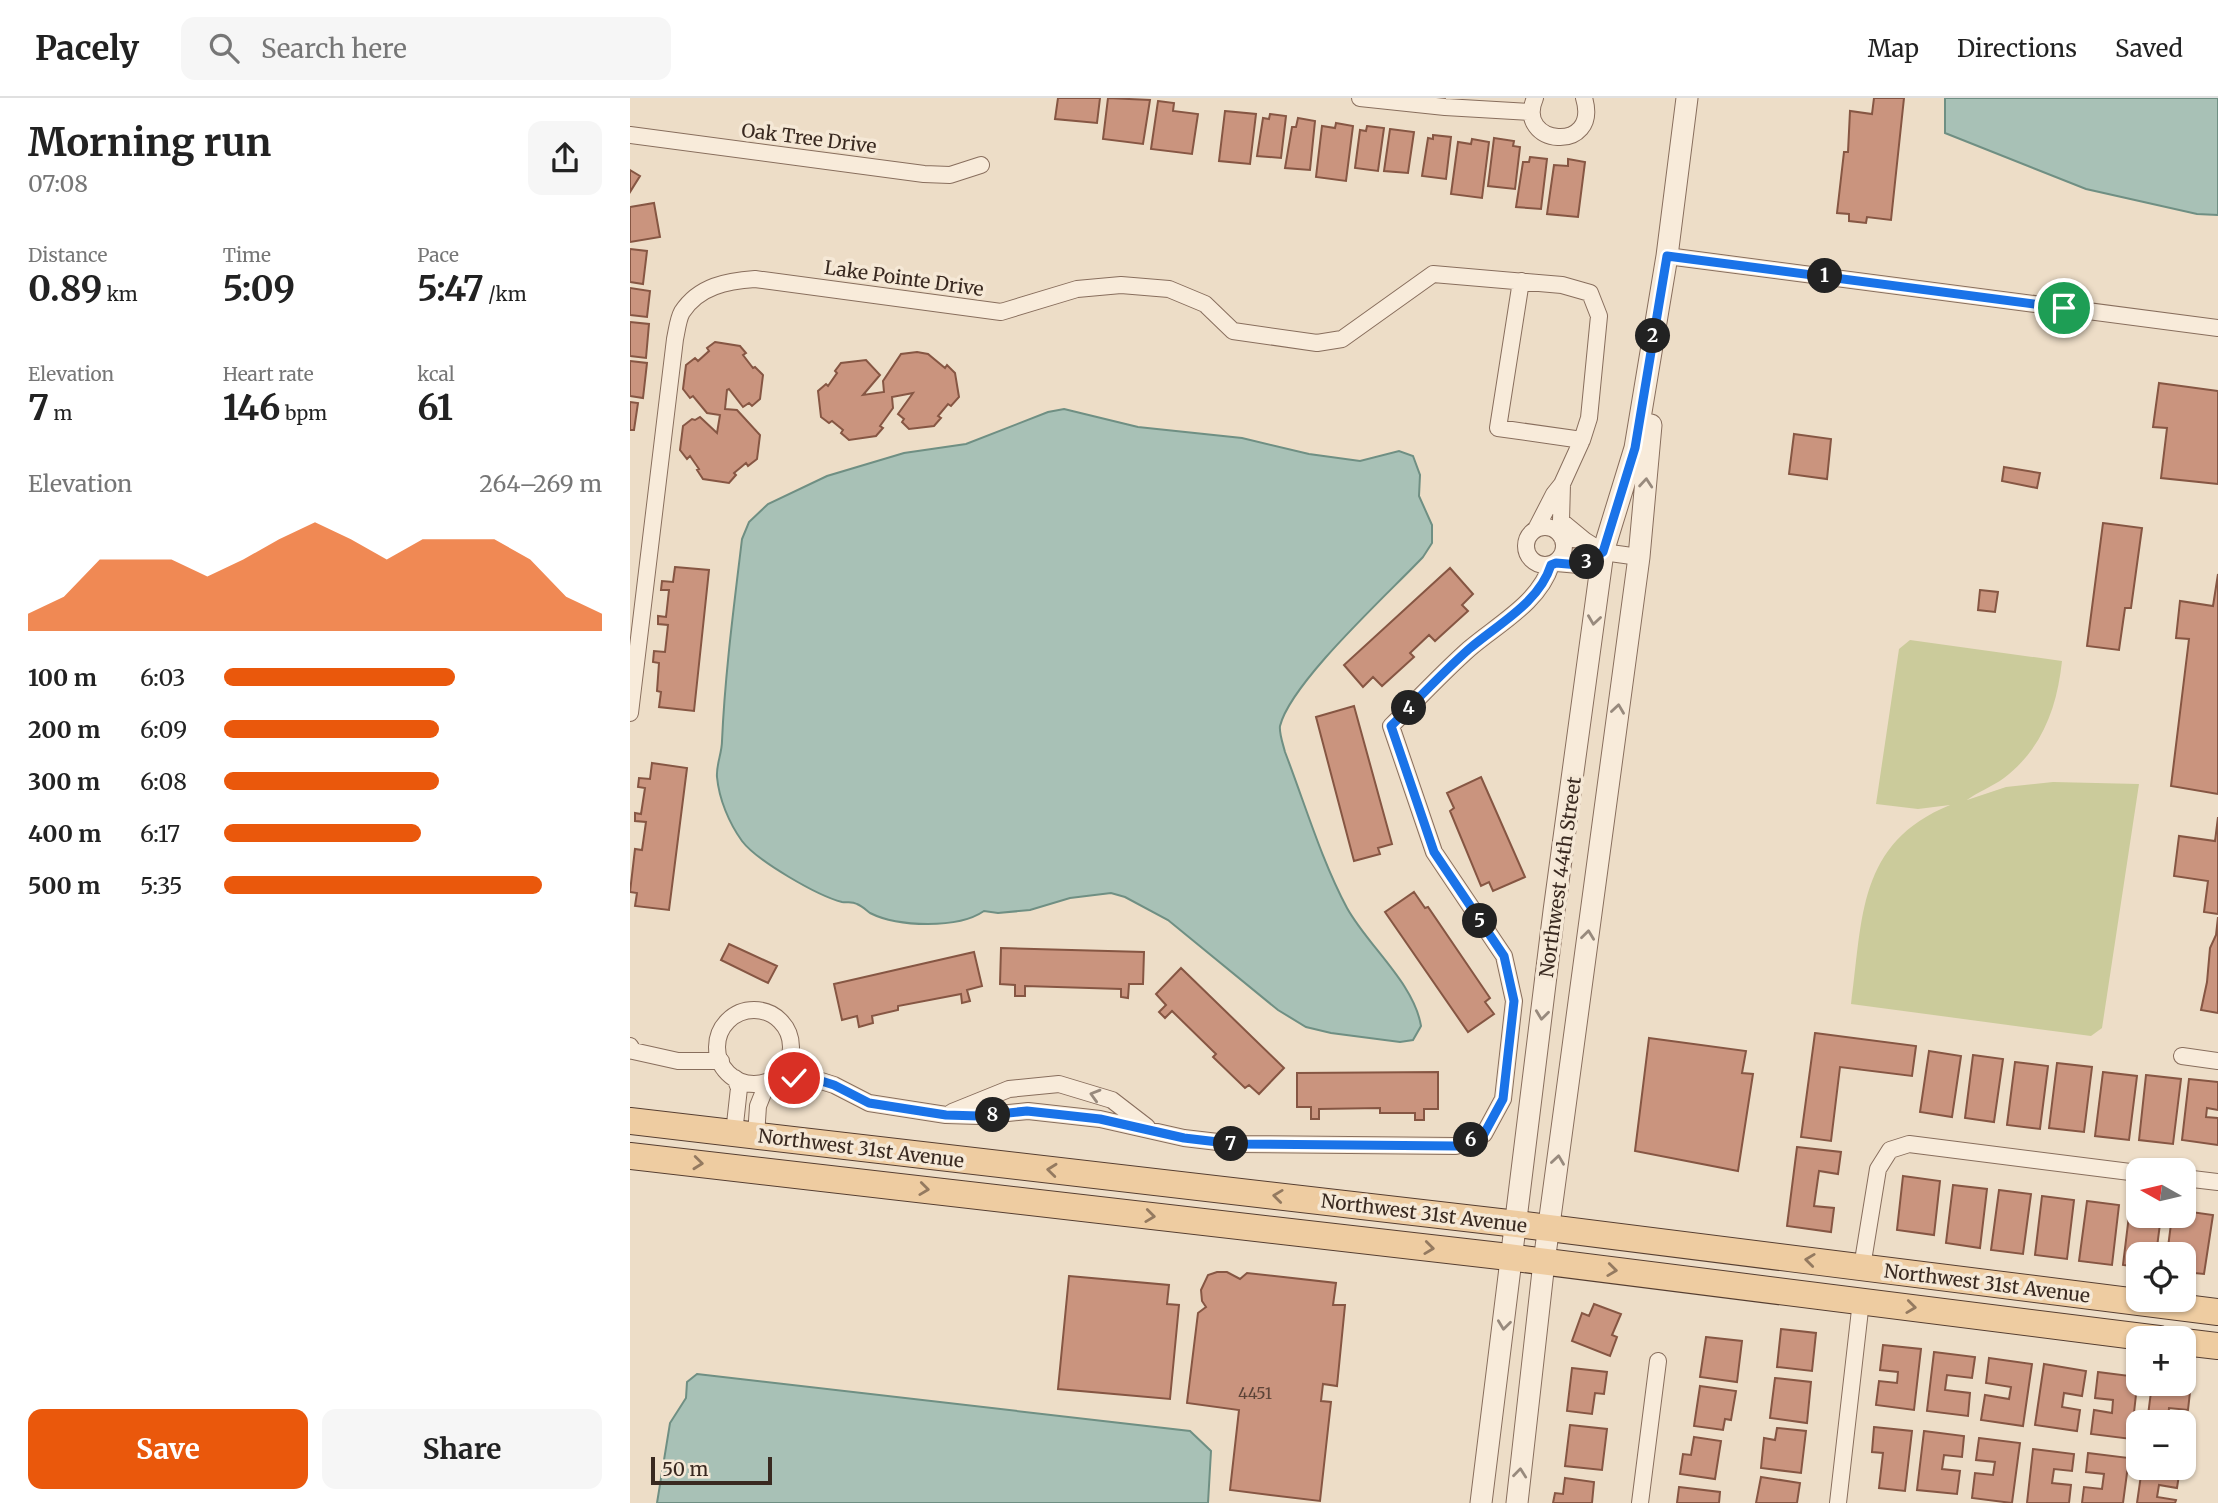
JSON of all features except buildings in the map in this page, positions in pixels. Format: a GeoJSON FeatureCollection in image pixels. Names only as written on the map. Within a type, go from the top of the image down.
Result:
{"type":"FeatureCollection","features":[{"type":"Feature","properties":{"kind":"main road","name":"Northwest 31st Avenue"},"geometry":{"type":"LineString","coordinates":[[630,1121],[1517,1224],[2218,1312]]}},
{"type":"Feature","properties":{"kind":"main road","name":"Northwest 31st Avenue"},"geometry":{"type":"LineString","coordinates":[[630,1156],[1512,1258],[2126,1335]]}},
{"type":"Feature","properties":{"kind":"main road"},"geometry":{"type":"LineString","coordinates":[[2196,1343],[2218,1346]]}},
{"type":"Feature","properties":{"kind":"street"},"geometry":{"type":"LineString","coordinates":[[1360,98],[1445,107],[1533,105],[1533,120],[1545,134],[1553,138],[1570,136],[1583,124],[1587,116],[1584,98]]}},
{"type":"Feature","properties":{"kind":"street","name":"Northwest 44th Street"},"geometry":{"type":"LineString","coordinates":[[1517,1503],[1544,1262],[1639,557],[1667,256],[1687,98]]}},
{"type":"Feature","properties":{"kind":"street","name":"Oak Tree Drive"},"geometry":{"type":"LineString","coordinates":[[630,135],[924,174],[950,175],[981,165]]}},
{"type":"Feature","properties":{"kind":"street"},"geometry":{"type":"LineString","coordinates":[[1667,256],[2218,328]]}},
{"type":"Feature","properties":{"kind":"street","name":"Northwest 44th Street"},"geometry":{"type":"LineString","coordinates":[[1481,1503],[1554,911],[1603,552],[1635,448],[1667,256]]}},
{"type":"Feature","properties":{"kind":"street","name":"Lake Pointe Drive"},"geometry":{"type":"LineString","coordinates":[[630,713],[675,339],[681,313],[704,290],[730,281],[755,279],[1001,312],[1077,289],[1121,285],[1169,289],[1205,304],[1233,331],[1317,343],[1342,339],[1433,274],[1562,285],[1590,293],[1599,316],[1588,418],[1582,440],[1562,484],[1528,537],[1525,547],[1533,562],[1534,587],[1530,600]]}},
{"type":"Feature","properties":{"kind":"street"},"geometry":{"type":"LineString","coordinates":[[1521,281],[1498,428],[1582,440]]}},
{"type":"Feature","properties":{"kind":"street","name":"Lake Pointe Drive"},"geometry":{"type":"LineString","coordinates":[[1561,521],[1562,484]]}},
{"type":"Feature","properties":{"kind":"street"},"geometry":{"type":"LineString","coordinates":[[1540,522],[1552,515],[1603,552],[1639,557]]}},
{"type":"Feature","properties":{"kind":"street"},"geometry":{"type":"LineString","coordinates":[[1540,522],[1562,538],[1584,540]]}},
{"type":"Feature","properties":{"kind":"street"},"geometry":{"type":"LineString","coordinates":[[791,1055],[802,1070],[815,1079],[834,1085],[869,1103],[946,1115],[979,1116],[1027,1111],[1100,1119],[1184,1138],[1235,1144],[1456,1146],[1484,1134],[1503,1099],[1514,1001],[1504,956],[1434,852],[1391,726],[1468,650],[1530,600],[1562,554],[1562,538]]}},
{"type":"Feature","properties":{"kind":"street"},"geometry":{"type":"LineString","coordinates":[[1533,562],[1542,566],[1579,565],[1603,552]]}},
{"type":"Feature","properties":{"kind":"street"},"geometry":{"type":"LineString","coordinates":[[745,1134],[771,1080],[785,1068],[791,1055],[791,1038],[778,1018],[760,1010],[751,1009],[730,1018],[720,1031],[717,1043],[725,1070],[735,1078],[749,1084],[771,1080],[815,1079]]}},
{"type":"Feature","properties":{"kind":"street"},"geometry":{"type":"LineString","coordinates":[[630,1045],[633,1051],[678,1061],[721,1061]]}},
{"type":"Feature","properties":{"kind":"street"},"geometry":{"type":"LineString","coordinates":[[2182,1056],[2218,1061]]}},
{"type":"Feature","properties":{"kind":"street"},"geometry":{"type":"LineString","coordinates":[[735,1078],[739,1088],[745,1134]]}},
{"type":"Feature","properties":{"kind":"street"},"geometry":{"type":"LineString","coordinates":[[946,1115],[1009,1088],[1059,1084],[1112,1100],[1152,1131]]}},
{"type":"Feature","properties":{"kind":"street"},"geometry":{"type":"LineString","coordinates":[[1862,1267],[1878,1168],[1890,1150],[1909,1144],[2126,1171]]}},
{"type":"Feature","properties":{"kind":"street"},"geometry":{"type":"LineString","coordinates":[[2196,1179],[2218,1182]]}},
{"type":"Feature","properties":{"kind":"street"},"geometry":{"type":"LineString","coordinates":[[1838,1503],[1861,1301]]}},
{"type":"Feature","properties":{"kind":"street"},"geometry":{"type":"LineString","coordinates":[[1640,1503],[1658,1361]]}},
{"type":"Feature","properties":{"kind":"green space"},"geometry":{"type":"Polygon","coordinates":[[[1910,640],[2062,661],[2056,695],[2038,741],[2017,767],[2004,778],[1967,800],[2006,787],[2053,782],[2139,784],[2102,1028],[2091,1036],[1851,1004],[1863,913],[1870,886],[1881,862],[1897,840],[1920,821],[1950,805],[1918,809],[1876,804],[1899,649],[1910,640]]]}},
{"type":"Feature","properties":{"kind":"shaded area"},"geometry":{"type":"Polygon","coordinates":[[[1945,98],[2218,98],[2218,215],[2197,214],[2086,189],[1945,133],[1945,98]]]}},
{"type":"Feature","properties":{"kind":"shaded area"},"geometry":{"type":"Polygon","coordinates":[[[1064,409],[1138,427],[1242,438],[1309,454],[1360,461],[1399,451],[1413,456],[1420,475],[1419,496],[1432,525],[1432,543],[1423,557],[1302,686],[1288,708],[1280,729],[1285,752],[1321,851],[1347,908],[1400,980],[1417,1010],[1421,1026],[1413,1040],[1400,1042],[1306,1027],[1278,1010],[1168,920],[1125,897],[1111,893],[1070,898],[1030,910],[998,913],[984,911],[973,917],[944,923],[896,921],[870,913],[855,903],[842,902],[818,893],[789,877],[750,849],[733,826],[722,802],[717,772],[722,746],[742,539],[749,522],[768,504],[827,476],[904,453],[966,444],[1048,412],[1064,409]]]}},
{"type":"Feature","properties":{"kind":"shaded area"},"geometry":{"type":"Polygon","coordinates":[[[697,1374],[1190,1431],[1211,1451],[1208,1503],[657,1503],[670,1423],[686,1398],[687,1382],[697,1374]]]}},
{"type":"Feature","properties":{"kind":"route"},"geometry":{"type":"LineString","coordinates":[[794,1078],[815,1079],[834,1085],[869,1103],[946,1115],[979,1116],[1027,1111],[1061,1114],[1100,1119],[1184,1138],[1235,1144],[1456,1146],[1484,1134],[1503,1099],[1514,1001],[1504,956],[1434,852],[1391,726],[1468,650],[1530,600],[1548,576],[1551,565],[1579,565],[1603,552],[1635,448],[1667,256],[2064,308]]}}]}
